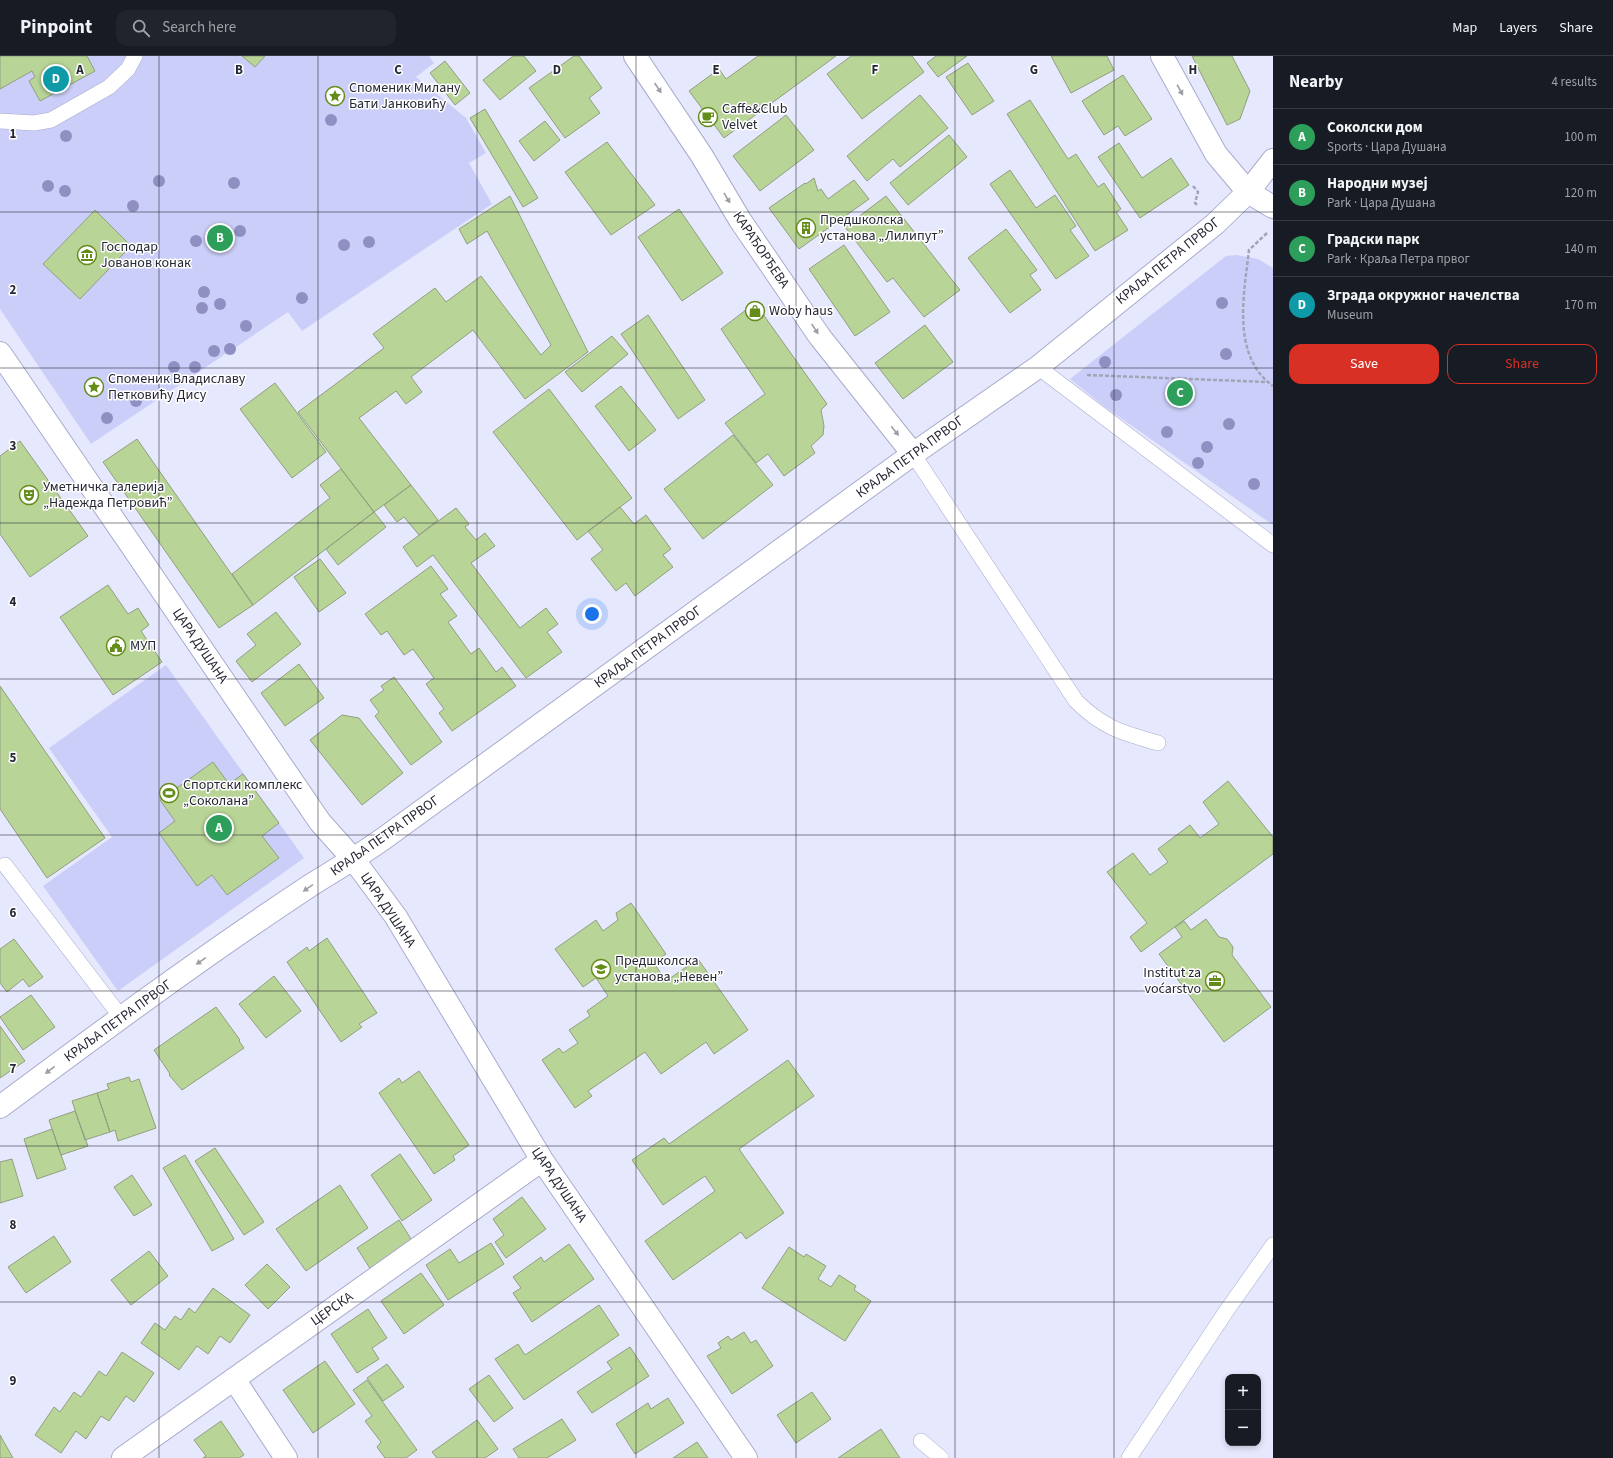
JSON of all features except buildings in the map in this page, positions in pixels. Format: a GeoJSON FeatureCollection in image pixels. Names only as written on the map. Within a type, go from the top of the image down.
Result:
{"type":"FeatureCollection","features":[{"type":"Feature","properties":{"kind":"street","name":"КАРАЂОРЂЕВА"},"geometry":{"type":"LineString","coordinates":[[635,56],[681,124],[740,220],[820,337],[913,454]]}},
{"type":"Feature","properties":{"kind":"street"},"geometry":{"type":"LineString","coordinates":[[1162,56],[1216,154],[1248,192],[1273,207]]}},
{"type":"Feature","properties":{"kind":"street","name":"КРАЉА ПЕТРА ПРВОГ"},"geometry":{"type":"LineString","coordinates":[[0,1107],[121,1017],[312,885],[354,860],[913,454],[1038,367],[1215,224],[1248,192],[1273,160]]}},
{"type":"Feature","properties":{"kind":"street","name":"ЦАРА ДУШАНА"},"geometry":{"type":"LineString","coordinates":[[0,354],[320,822],[354,860],[396,917],[542,1160],[746,1458]]}},
{"type":"Feature","properties":{"kind":"street","name":"ЦЕРСКА"},"geometry":{"type":"LineString","coordinates":[[123,1458],[542,1160]]}},
{"type":"Feature","properties":{"kind":"street"},"geometry":{"type":"LineString","coordinates":[[234,1379],[286,1458]]}},
{"type":"Feature","properties":{"kind":"lane"},"geometry":{"type":"LineString","coordinates":[[0,121],[34,123],[51,120],[109,87],[128,69],[135,56]]}},
{"type":"Feature","properties":{"kind":"lane"},"geometry":{"type":"LineString","coordinates":[[1038,367],[1273,545]]}},
{"type":"Feature","properties":{"kind":"lane"},"geometry":{"type":"LineString","coordinates":[[913,454],[1076,701],[1092,717],[1119,731],[1158,743]]}},
{"type":"Feature","properties":{"kind":"lane"},"geometry":{"type":"LineString","coordinates":[[5,865],[121,1017]]}},
{"type":"Feature","properties":{"kind":"lane"},"geometry":{"type":"LineString","coordinates":[[1129,1458],[1227,1310],[1273,1245]]}},
{"type":"Feature","properties":{"kind":"lane"},"geometry":{"type":"LineString","coordinates":[[921,1441],[941,1458]]}},
{"type":"Feature","properties":{"kind":"path"},"geometry":{"type":"LineString","coordinates":[[1193,186],[1198,192],[1195,203],[1200,209]]}},
{"type":"Feature","properties":{"kind":"path"},"geometry":{"type":"LineString","coordinates":[[1268,231],[1248,250],[1242,312],[1245,339],[1258,371],[1267,382],[1273,386]]}},
{"type":"Feature","properties":{"kind":"path"},"geometry":{"type":"LineString","coordinates":[[1083,374],[1267,382]]}},
{"type":"Feature","properties":{"kind":"shaded area"},"geometry":{"type":"Polygon","coordinates":[[[0,56],[429,56],[434,63],[416,77],[466,118],[486,153],[469,163],[492,204],[302,331],[288,312],[91,444],[0,309],[0,56]]]}},
{"type":"Feature","properties":{"kind":"shaded area"},"geometry":{"type":"Polygon","coordinates":[[[1236,255],[1258,259],[1273,268],[1273,525],[1105,407],[1070,379],[1226,256],[1236,255]]]}},
{"type":"Feature","properties":{"kind":"shaded area","name":"Спортски комплекс „Соколана”"},"geometry":{"type":"Polygon","coordinates":[[[166,665],[304,858],[118,991],[43,886],[112,837],[49,748],[166,665]]]}},
{"type":"Feature","properties":{"kind":"place","name":"Зграда окружног начелства"},"geometry":{"type":"Point","coordinates":[56,79]}},
{"type":"Feature","properties":{"kind":"place","name":"Споменик Милану Бати Јанковићу"},"geometry":{"type":"Point","coordinates":[335,96]}},
{"type":"Feature","properties":{"kind":"place","name":"Caffe&Club Velvet"},"geometry":{"type":"Point","coordinates":[708,117]}},
{"type":"Feature","properties":{"kind":"place","name":"Предшколска установа „Лилипут”"},"geometry":{"type":"Point","coordinates":[806,228]}},
{"type":"Feature","properties":{"kind":"place","name":"Народни музеј"},"geometry":{"type":"Point","coordinates":[220,238]}},
{"type":"Feature","properties":{"kind":"place","name":"Господар Јованов конак"},"geometry":{"type":"Point","coordinates":[87,255]}},
{"type":"Feature","properties":{"kind":"place","name":"Woby haus"},"geometry":{"type":"Point","coordinates":[755,311]}},
{"type":"Feature","properties":{"kind":"place","name":"Споменик Владиславу Петковићу Дису"},"geometry":{"type":"Point","coordinates":[94,387]}},
{"type":"Feature","properties":{"kind":"place","name":"Градски парк"},"geometry":{"type":"Point","coordinates":[1180,393]}},
{"type":"Feature","properties":{"kind":"place","name":"Уметничка галерија „Надежда Петровић”"},"geometry":{"type":"Point","coordinates":[29,495]}},
{"type":"Feature","properties":{"kind":"place","name":"МУП"},"geometry":{"type":"Point","coordinates":[116,646]}},
{"type":"Feature","properties":{"kind":"place","name":"Спортски комплекс „Соколана”"},"geometry":{"type":"Point","coordinates":[169,793]}},
{"type":"Feature","properties":{"kind":"place","name":"Соколски дом"},"geometry":{"type":"Point","coordinates":[219,828]}},
{"type":"Feature","properties":{"kind":"place","name":"Предшколска установа „Невен”"},"geometry":{"type":"Point","coordinates":[601,969]}},
{"type":"Feature","properties":{"kind":"place","name":"Institut za voćarstvo"},"geometry":{"type":"Point","coordinates":[1215,981]}}]}
